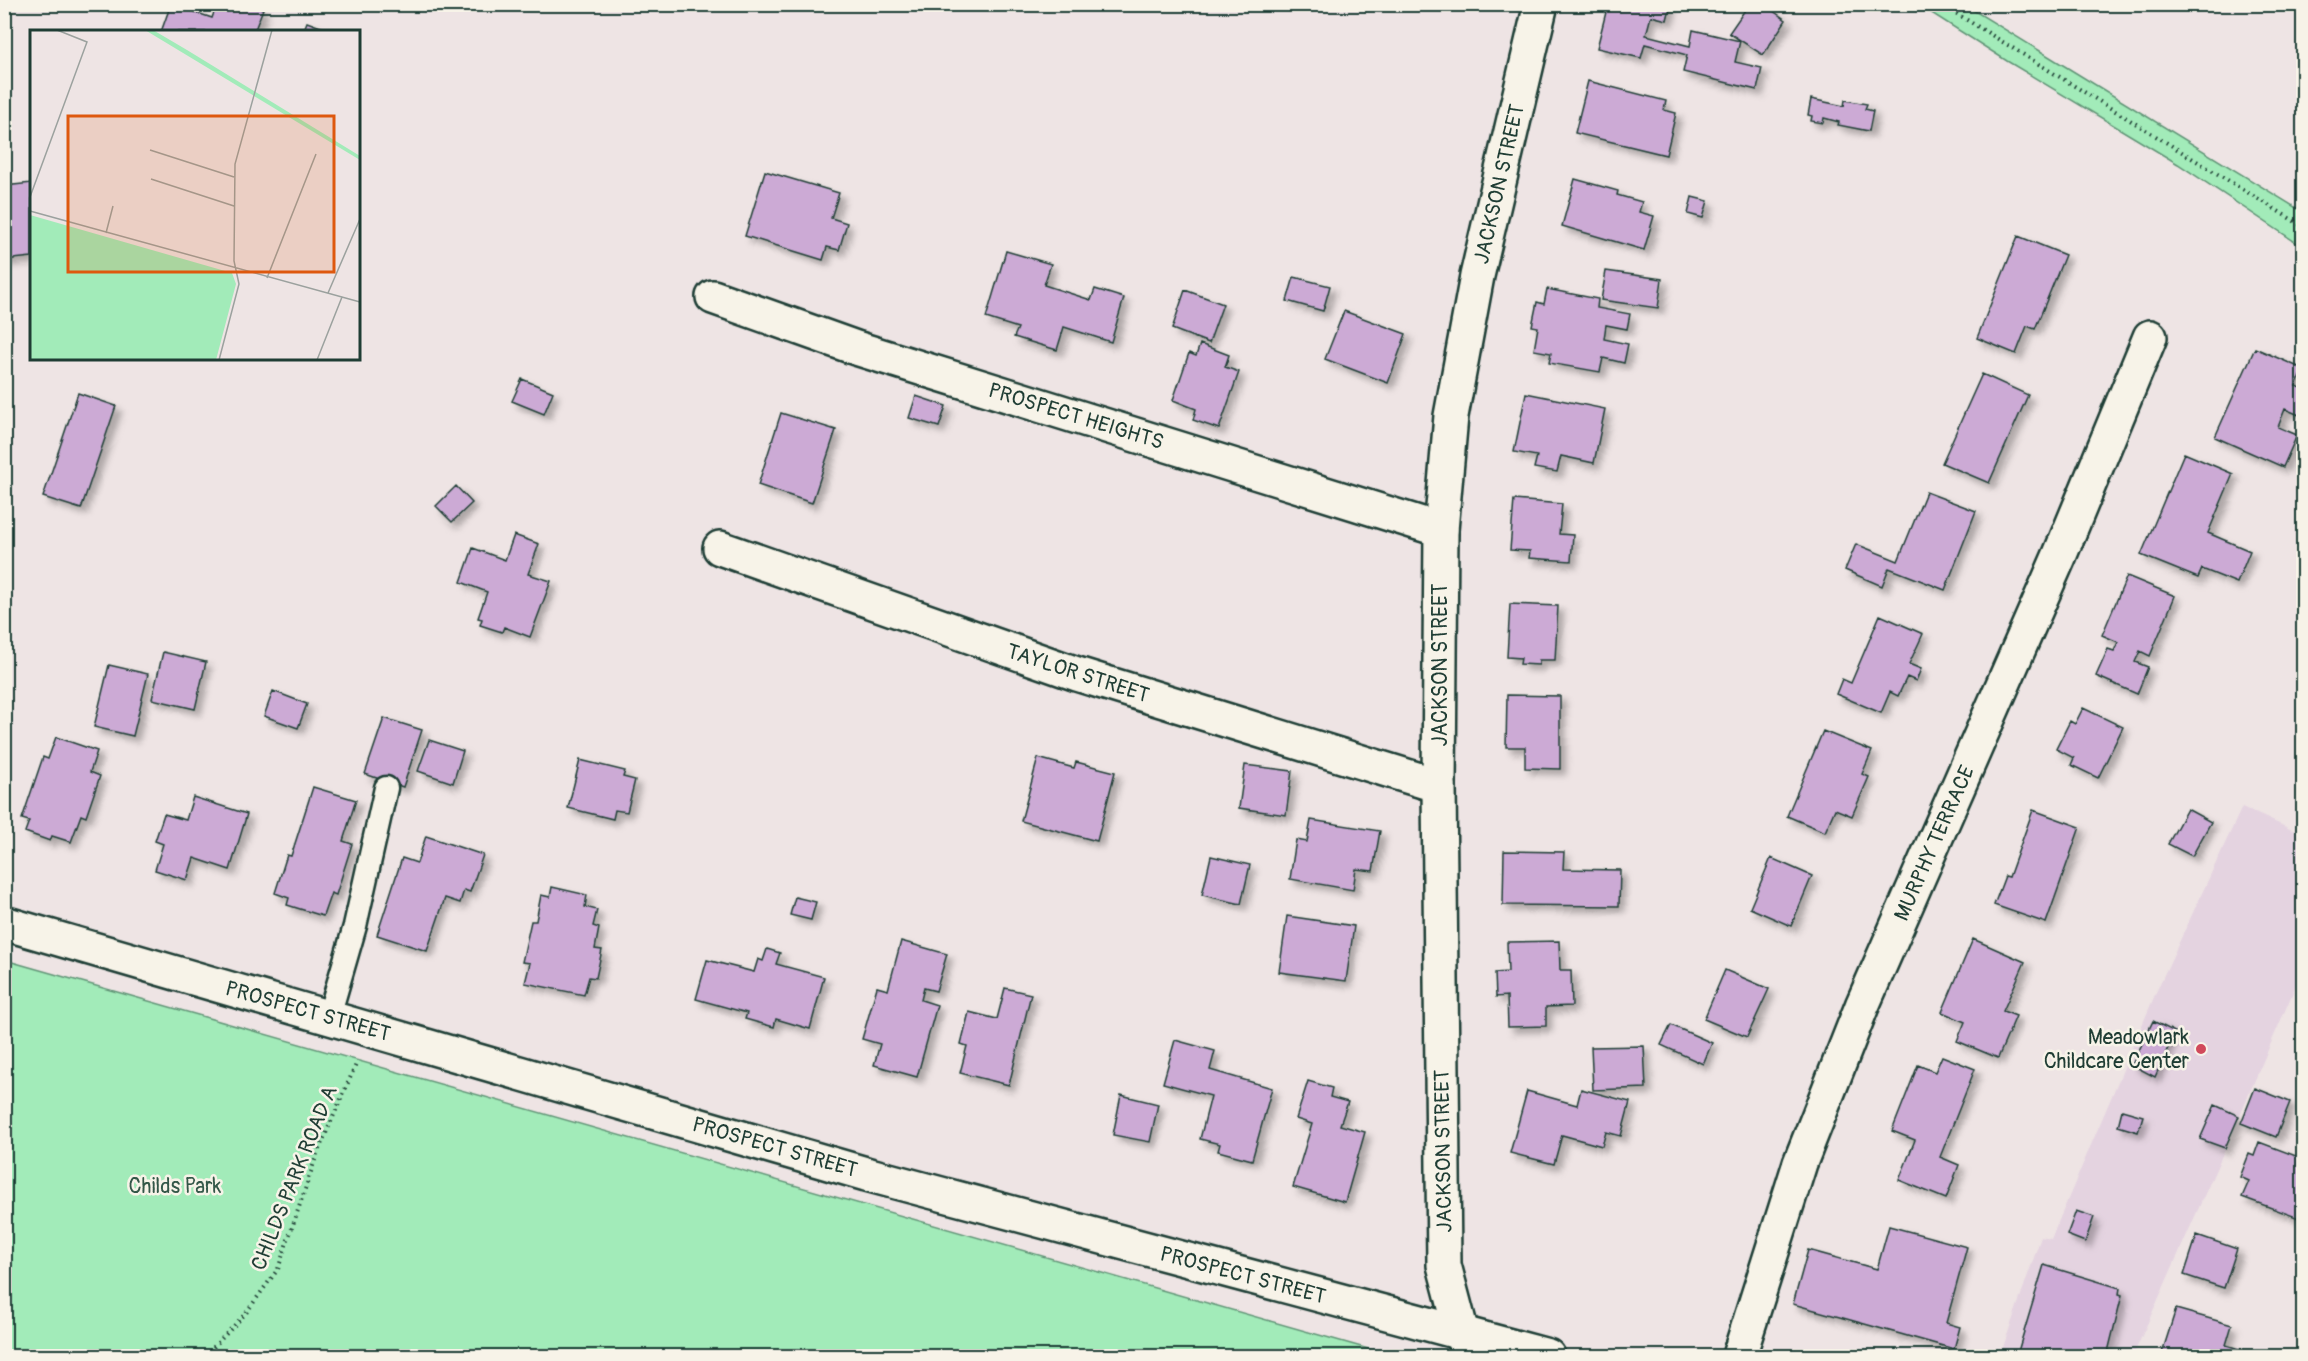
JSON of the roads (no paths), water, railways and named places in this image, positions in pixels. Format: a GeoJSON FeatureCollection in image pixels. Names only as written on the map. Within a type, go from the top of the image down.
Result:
{"type":"FeatureCollection","features":[{"type":"Feature","properties":{"kind":"street","name":"JACKSON STREET"},"geometry":{"type":"LineString","coordinates":[[1465,1345],[1444,1265],[1439,786],[1441,530],[1451,416],[1475,288],[1541,4]]}},
{"type":"Feature","properties":{"kind":"street","name":"PROSPECT HEIGHTS"},"geometry":{"type":"LineString","coordinates":[[713,297],[856,348],[1441,530]]}},
{"type":"Feature","properties":{"kind":"street","name":"MURPHY TERRACE"},"geometry":{"type":"LineString","coordinates":[[1739,1356],[1800,1163],[1862,1006],[2059,557],[2150,337]]}},
{"type":"Feature","properties":{"kind":"street","name":"TAYLOR STREET"},"geometry":{"type":"LineString","coordinates":[[720,548],[1077,674],[1439,786]]}},
{"type":"Feature","properties":{"kind":"street","name":"PROSPECT STREET"},"geometry":{"type":"LineString","coordinates":[[4,923],[866,1174],[1465,1345],[1548,1356]]}},
{"type":"Feature","properties":{"kind":"lane"},"geometry":{"type":"LineString","coordinates":[[329,1016],[355,927],[386,788]]}},
{"type":"Feature","properties":{"kind":"place","name":"Meadowlark Childcare Center"},"geometry":{"type":"Point","coordinates":[2201,1049]}},
{"type":"Feature","properties":{"kind":"park label","name":"Childs Park"},"geometry":{"type":"Point","coordinates":[175,1186]}}]}
